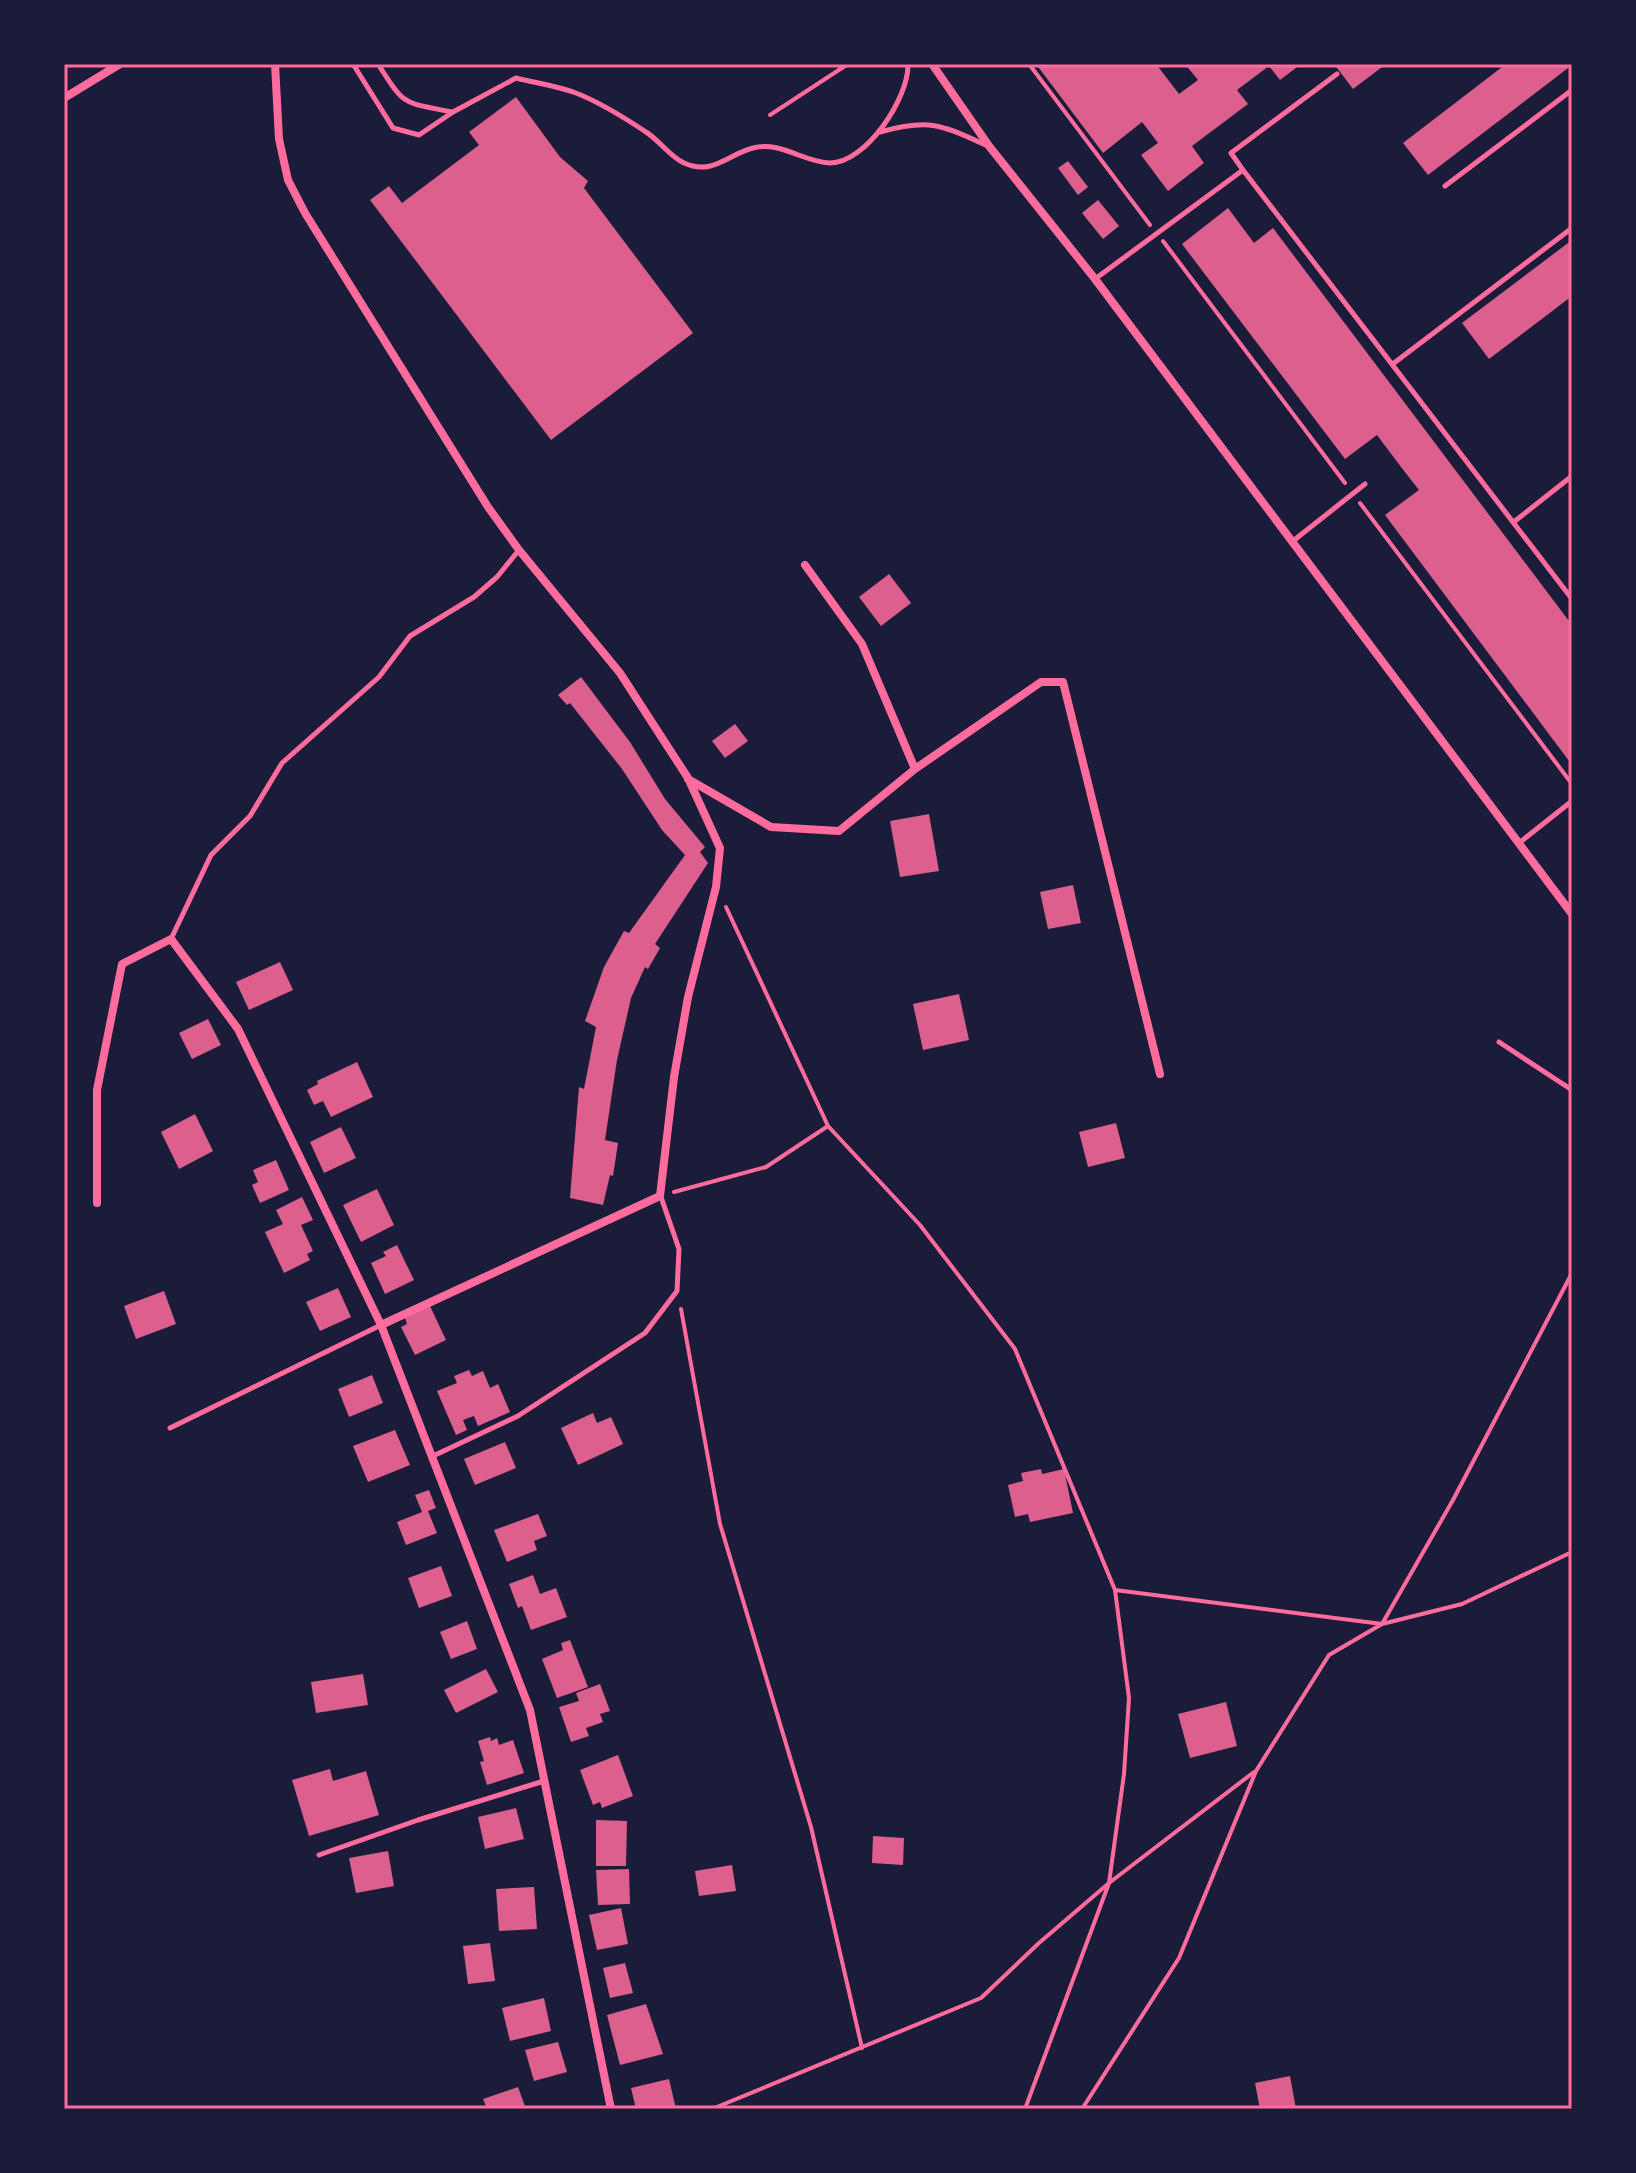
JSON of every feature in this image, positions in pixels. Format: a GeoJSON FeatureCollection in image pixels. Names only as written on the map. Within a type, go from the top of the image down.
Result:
{"type":"FeatureCollection","features":[{"type":"Feature","properties":{"kind":"street"},"geometry":{"type":"LineString","coordinates":[[64,98],[120,64]]}},
{"type":"Feature","properties":{"kind":"street"},"geometry":{"type":"LineString","coordinates":[[275,64],[279,139],[288,180],[305,213],[488,507],[519,550],[620,673],[688,778],[720,848],[716,887],[688,997],[674,1077],[660,1196],[381,1325]]}},
{"type":"Feature","properties":{"kind":"street"},"geometry":{"type":"LineString","coordinates":[[932,64],[989,146],[1095,279],[1572,914]]}},
{"type":"Feature","properties":{"kind":"street"},"geometry":{"type":"LineString","coordinates":[[805,565],[862,644],[915,769]]}},
{"type":"Feature","properties":{"kind":"street"},"geometry":{"type":"LineString","coordinates":[[688,778],[771,827],[839,831],[915,769],[1041,682],[1063,682],[1160,1074]]}},
{"type":"Feature","properties":{"kind":"street"},"geometry":{"type":"LineString","coordinates":[[97,1203],[97,1090],[122,964],[171,939],[238,1029],[381,1325],[530,1710],[611,2109]]}},
{"type":"Feature","properties":{"kind":"lane"},"geometry":{"type":"LineString","coordinates":[[353,64],[393,128],[419,135],[453,112],[516,78],[576,93],[648,133],[684,163],[707,167],[723,164],[751,149],[774,146],[826,163],[844,162],[879,132],[894,111],[908,73],[908,64]]}},
{"type":"Feature","properties":{"kind":"lane"},"geometry":{"type":"LineString","coordinates":[[378,64],[399,97],[415,106],[453,112]]}},
{"type":"Feature","properties":{"kind":"lane"},"geometry":{"type":"LineString","coordinates":[[1337,74],[1231,153],[1572,599]]}},
{"type":"Feature","properties":{"kind":"lane"},"geometry":{"type":"LineString","coordinates":[[1445,186],[1572,90]]}},
{"type":"Feature","properties":{"kind":"lane"},"geometry":{"type":"LineString","coordinates":[[879,132],[907,124],[938,124],[989,146]]}},
{"type":"Feature","properties":{"kind":"lane"},"geometry":{"type":"LineString","coordinates":[[1095,279],[1243,170]]}},
{"type":"Feature","properties":{"kind":"lane"},"geometry":{"type":"LineString","coordinates":[[1394,363],[1572,228]]}},
{"type":"Feature","properties":{"kind":"lane"},"geometry":{"type":"LineString","coordinates":[[1515,521],[1572,476]]}},
{"type":"Feature","properties":{"kind":"lane"},"geometry":{"type":"LineString","coordinates":[[1292,542],[1365,484]]}},
{"type":"Feature","properties":{"kind":"lane"},"geometry":{"type":"LineString","coordinates":[[171,939],[211,855],[250,816],[282,763],[379,677],[410,636],[474,597],[497,577],[519,550]]}},
{"type":"Feature","properties":{"kind":"lane"},"geometry":{"type":"LineString","coordinates":[[1518,843],[1572,801]]}},
{"type":"Feature","properties":{"kind":"lane"},"geometry":{"type":"LineString","coordinates":[[1499,1042],[1572,1090]]}},
{"type":"Feature","properties":{"kind":"lane"},"geometry":{"type":"LineString","coordinates":[[433,1456],[518,1416],[645,1333],[677,1291],[679,1249],[660,1196]]}},
{"type":"Feature","properties":{"kind":"lane"},"geometry":{"type":"LineString","coordinates":[[170,1428],[381,1325]]}},
{"type":"Feature","properties":{"kind":"lane"},"geometry":{"type":"LineString","coordinates":[[319,1855],[544,1781]]}},
{"type":"Feature","properties":{"kind":"path"},"geometry":{"type":"LineString","coordinates":[[770,115],[848,64]]}},
{"type":"Feature","properties":{"kind":"path"},"geometry":{"type":"LineString","coordinates":[[1029,64],[1572,784]]}},
{"type":"Feature","properties":{"kind":"path"},"geometry":{"type":"LineString","coordinates":[[716,887],[828,1126],[920,1225],[1015,1349],[1115,1590],[1129,1698],[1124,1774],[1109,1883],[1025,2109]]}},
{"type":"Feature","properties":{"kind":"path"},"geometry":{"type":"LineString","coordinates":[[660,1196],[766,1167],[828,1126]]}},
{"type":"Feature","properties":{"kind":"path"},"geometry":{"type":"LineString","coordinates":[[1382,1624],[1453,1500],[1572,1273]]}},
{"type":"Feature","properties":{"kind":"path"},"geometry":{"type":"LineString","coordinates":[[677,1291],[720,1524],[811,1827],[862,2048]]}},
{"type":"Feature","properties":{"kind":"path"},"geometry":{"type":"LineString","coordinates":[[1082,2109],[1179,1958],[1256,1771],[1329,1655],[1382,1624],[1462,1604],[1572,1552]]}},
{"type":"Feature","properties":{"kind":"path"},"geometry":{"type":"LineString","coordinates":[[1115,1590],[1382,1624]]}},
{"type":"Feature","properties":{"kind":"path"},"geometry":{"type":"LineString","coordinates":[[712,2109],[981,1998],[1109,1883],[1256,1771]]}},
{"type":"Feature","properties":{"kind":"building"},"geometry":{"type":"Polygon","coordinates":[[[1036,64],[1156,64],[1179,94],[1198,80],[1185,64],[1301,64],[1280,80],[1269,66],[1237,90],[1248,104],[1192,146],[1204,163],[1168,191],[1141,155],[1158,143],[1142,122],[1103,153],[1036,64]]]}},
{"type":"Feature","properties":{"kind":"building"},"geometry":{"type":"Polygon","coordinates":[[[1334,64],[1386,64],[1353,89],[1334,64]]]}},
{"type":"Feature","properties":{"kind":"building"},"geometry":{"type":"Polygon","coordinates":[[[1506,64],[1572,65],[1428,175],[1403,143],[1506,64]]]}},
{"type":"Feature","properties":{"kind":"building"},"geometry":{"type":"Polygon","coordinates":[[[516,97],[560,157],[588,181],[584,188],[693,333],[551,440],[370,200],[389,186],[402,203],[479,145],[469,132],[516,97]]]}},
{"type":"Feature","properties":{"kind":"building"},"geometry":{"type":"Polygon","coordinates":[[[1068,161],[1088,187],[1078,195],[1058,168],[1068,161]]]}},
{"type":"Feature","properties":{"kind":"building"},"geometry":{"type":"Polygon","coordinates":[[[1098,200],[1119,226],[1103,239],[1082,213],[1098,200]]]}},
{"type":"Feature","properties":{"kind":"building"},"geometry":{"type":"Polygon","coordinates":[[[1228,208],[1254,243],[1273,228],[1572,625],[1572,765],[1385,515],[1419,490],[1377,435],[1345,459],[1182,244],[1228,208]]]}},
{"type":"Feature","properties":{"kind":"building"},"geometry":{"type":"Polygon","coordinates":[[[1572,240],[1572,296],[1489,359],[1462,323],[1572,240]]]}},
{"type":"Feature","properties":{"kind":"building"},"geometry":{"type":"Polygon","coordinates":[[[889,574],[911,603],[881,626],[859,597],[889,574]]]}},
{"type":"Feature","properties":{"kind":"building"},"geometry":{"type":"Polygon","coordinates":[[[581,677],[630,742],[665,799],[705,847],[700,852],[708,863],[655,944],[660,948],[648,969],[645,967],[631,998],[617,1060],[605,1140],[618,1143],[613,1176],[610,1175],[603,1205],[570,1198],[579,1087],[584,1089],[596,1027],[585,1021],[604,967],[624,931],[629,933],[685,855],[662,830],[622,769],[570,703],[567,705],[558,695],[581,677]]]}},
{"type":"Feature","properties":{"kind":"building"},"geometry":{"type":"Polygon","coordinates":[[[735,724],[748,741],[725,758],[712,741],[735,724]]]}},
{"type":"Feature","properties":{"kind":"building"},"geometry":{"type":"Polygon","coordinates":[[[929,814],[939,871],[900,877],[890,821],[929,814]]]}},
{"type":"Feature","properties":{"kind":"building"},"geometry":{"type":"Polygon","coordinates":[[[1073,885],[1081,923],[1048,929],[1040,892],[1073,885]]]}},
{"type":"Feature","properties":{"kind":"building"},"geometry":{"type":"Polygon","coordinates":[[[280,962],[293,990],[249,1010],[236,982],[280,962]]]}},
{"type":"Feature","properties":{"kind":"building"},"geometry":{"type":"Polygon","coordinates":[[[959,994],[969,1040],[923,1050],[913,1004],[959,994]]]}},
{"type":"Feature","properties":{"kind":"building"},"geometry":{"type":"Polygon","coordinates":[[[208,1019],[221,1045],[192,1059],[179,1033],[208,1019]]]}},
{"type":"Feature","properties":{"kind":"building"},"geometry":{"type":"Polygon","coordinates":[[[357,1062],[373,1097],[331,1117],[323,1101],[314,1105],[307,1090],[318,1084],[317,1081],[357,1062]]]}},
{"type":"Feature","properties":{"kind":"building"},"geometry":{"type":"Polygon","coordinates":[[[195,1114],[213,1151],[179,1169],[161,1132],[195,1114]]]}},
{"type":"Feature","properties":{"kind":"building"},"geometry":{"type":"Polygon","coordinates":[[[1116,1123],[1125,1158],[1088,1167],[1079,1132],[1116,1123]]]}},
{"type":"Feature","properties":{"kind":"building"},"geometry":{"type":"Polygon","coordinates":[[[341,1127],[356,1158],[324,1173],[310,1142],[341,1127]]]}},
{"type":"Feature","properties":{"kind":"building"},"geometry":{"type":"Polygon","coordinates":[[[276,1160],[289,1190],[260,1203],[252,1185],[258,1182],[253,1170],[276,1160]]]}},
{"type":"Feature","properties":{"kind":"building"},"geometry":{"type":"Polygon","coordinates":[[[377,1189],[394,1225],[361,1242],[343,1205],[377,1189]]]}},
{"type":"Feature","properties":{"kind":"building"},"geometry":{"type":"Polygon","coordinates":[[[302,1197],[313,1220],[301,1225],[313,1251],[307,1254],[310,1260],[284,1273],[265,1232],[283,1224],[276,1210],[302,1197]]]}},
{"type":"Feature","properties":{"kind":"building"},"geometry":{"type":"Polygon","coordinates":[[[397,1245],[414,1280],[385,1294],[371,1263],[386,1256],[383,1252],[397,1245]]]}},
{"type":"Feature","properties":{"kind":"building"},"geometry":{"type":"Polygon","coordinates":[[[338,1288],[351,1317],[320,1331],[306,1302],[338,1288]]]}},
{"type":"Feature","properties":{"kind":"building"},"geometry":{"type":"Polygon","coordinates":[[[164,1291],[176,1324],[136,1339],[124,1306],[164,1291]]]}},
{"type":"Feature","properties":{"kind":"building"},"geometry":{"type":"Polygon","coordinates":[[[430,1306],[446,1340],[415,1355],[401,1327],[407,1324],[405,1318],[430,1306]]]}},
{"type":"Feature","properties":{"kind":"building"},"geometry":{"type":"Polygon","coordinates":[[[469,1370],[472,1376],[483,1371],[490,1388],[498,1384],[510,1412],[478,1426],[474,1416],[463,1420],[467,1430],[456,1435],[437,1391],[457,1383],[454,1376],[469,1370]]]}},
{"type":"Feature","properties":{"kind":"building"},"geometry":{"type":"Polygon","coordinates":[[[372,1375],[383,1403],[349,1417],[338,1389],[372,1375]]]}},
{"type":"Feature","properties":{"kind":"building"},"geometry":{"type":"Polygon","coordinates":[[[593,1413],[597,1423],[611,1417],[623,1444],[578,1465],[561,1428],[593,1413]]]}},
{"type":"Feature","properties":{"kind":"building"},"geometry":{"type":"Polygon","coordinates":[[[395,1430],[410,1465],[368,1482],[353,1446],[395,1430]]]}},
{"type":"Feature","properties":{"kind":"building"},"geometry":{"type":"Polygon","coordinates":[[[505,1442],[516,1468],[475,1485],[464,1459],[505,1442]]]}},
{"type":"Feature","properties":{"kind":"building"},"geometry":{"type":"Polygon","coordinates":[[[1041,1469],[1042,1474],[1064,1469],[1073,1513],[1030,1522],[1028,1514],[1015,1517],[1008,1485],[1023,1481],[1021,1473],[1041,1469]]]}},
{"type":"Feature","properties":{"kind":"building"},"geometry":{"type":"Polygon","coordinates":[[[429,1490],[436,1508],[428,1511],[437,1533],[406,1545],[397,1522],[422,1512],[415,1495],[429,1490]]]}},
{"type":"Feature","properties":{"kind":"building"},"geometry":{"type":"Polygon","coordinates":[[[538,1514],[547,1536],[534,1541],[537,1550],[507,1562],[494,1530],[538,1514]]]}},
{"type":"Feature","properties":{"kind":"building"},"geometry":{"type":"Polygon","coordinates":[[[441,1566],[452,1596],[419,1608],[408,1578],[441,1566]]]}},
{"type":"Feature","properties":{"kind":"building"},"geometry":{"type":"Polygon","coordinates":[[[533,1575],[540,1594],[556,1588],[567,1617],[531,1630],[509,1584],[533,1575]]]}},
{"type":"Feature","properties":{"kind":"building"},"geometry":{"type":"Polygon","coordinates":[[[467,1621],[477,1649],[451,1659],[440,1632],[467,1621]]]}},
{"type":"Feature","properties":{"kind":"building"},"geometry":{"type":"Polygon","coordinates":[[[570,1640],[588,1687],[557,1698],[542,1659],[563,1650],[561,1643],[570,1640]]]}},
{"type":"Feature","properties":{"kind":"building"},"geometry":{"type":"Polygon","coordinates":[[[486,1669],[498,1692],[456,1713],[444,1690],[486,1669]]]}},
{"type":"Feature","properties":{"kind":"building"},"geometry":{"type":"Polygon","coordinates":[[[363,1674],[368,1705],[316,1713],[311,1682],[363,1674]]]}},
{"type":"Feature","properties":{"kind":"building"},"geometry":{"type":"Polygon","coordinates":[[[600,1684],[610,1711],[600,1714],[603,1722],[586,1728],[589,1736],[571,1742],[559,1707],[579,1701],[576,1693],[600,1684]]]}},
{"type":"Feature","properties":{"kind":"building"},"geometry":{"type":"Polygon","coordinates":[[[1226,1702],[1237,1746],[1190,1758],[1178,1714],[1226,1702]]]}},
{"type":"Feature","properties":{"kind":"building"},"geometry":{"type":"Polygon","coordinates":[[[490,1737],[491,1741],[497,1738],[499,1745],[513,1740],[524,1773],[487,1785],[478,1741],[490,1737]]]}},
{"type":"Feature","properties":{"kind":"building"},"geometry":{"type":"Polygon","coordinates":[[[618,1755],[633,1796],[602,1808],[600,1802],[593,1805],[580,1770],[618,1755]]]}},
{"type":"Feature","properties":{"kind":"building"},"geometry":{"type":"Polygon","coordinates":[[[330,1769],[333,1781],[366,1771],[379,1815],[309,1836],[292,1780],[330,1769]]]}},
{"type":"Feature","properties":{"kind":"building"},"geometry":{"type":"Polygon","coordinates":[[[516,1808],[524,1839],[485,1849],[478,1817],[516,1808]]]}},
{"type":"Feature","properties":{"kind":"building"},"geometry":{"type":"Polygon","coordinates":[[[596,1820],[627,1821],[626,1866],[596,1866],[596,1820]]]}},
{"type":"Feature","properties":{"kind":"building"},"geometry":{"type":"Polygon","coordinates":[[[873,1836],[904,1838],[903,1865],[872,1863],[873,1836]]]}},
{"type":"Feature","properties":{"kind":"building"},"geometry":{"type":"Polygon","coordinates":[[[388,1851],[394,1886],[356,1893],[349,1858],[388,1851]]]}},
{"type":"Feature","properties":{"kind":"building"},"geometry":{"type":"Polygon","coordinates":[[[732,1865],[736,1891],[699,1896],[695,1871],[732,1865]]]}},
{"type":"Feature","properties":{"kind":"building"},"geometry":{"type":"Polygon","coordinates":[[[629,1869],[630,1904],[598,1905],[596,1870],[629,1869]]]}},
{"type":"Feature","properties":{"kind":"building"},"geometry":{"type":"Polygon","coordinates":[[[534,1887],[537,1929],[499,1931],[496,1889],[534,1887]]]}},
{"type":"Feature","properties":{"kind":"building"},"geometry":{"type":"Polygon","coordinates":[[[621,1908],[628,1944],[597,1950],[589,1915],[621,1908]]]}},
{"type":"Feature","properties":{"kind":"building"},"geometry":{"type":"Polygon","coordinates":[[[490,1943],[495,1981],[468,1984],[463,1946],[490,1943]]]}},
{"type":"Feature","properties":{"kind":"building"},"geometry":{"type":"Polygon","coordinates":[[[625,1963],[633,1993],[610,1998],[603,1968],[625,1963]]]}},
{"type":"Feature","properties":{"kind":"building"},"geometry":{"type":"Polygon","coordinates":[[[544,1998],[551,2031],[510,2041],[502,2008],[544,1998]]]}},
{"type":"Feature","properties":{"kind":"building"},"geometry":{"type":"Polygon","coordinates":[[[646,2004],[663,2054],[620,2065],[607,2015],[646,2004]]]}},
{"type":"Feature","properties":{"kind":"building"},"geometry":{"type":"Polygon","coordinates":[[[558,2042],[567,2072],[534,2081],[525,2050],[558,2042]]]}},
{"type":"Feature","properties":{"kind":"building"},"geometry":{"type":"Polygon","coordinates":[[[1290,2076],[1296,2109],[1260,2109],[1255,2083],[1290,2076]]]}},
{"type":"Feature","properties":{"kind":"building"},"geometry":{"type":"Polygon","coordinates":[[[669,2079],[676,2109],[636,2109],[631,2088],[669,2079]]]}},
{"type":"Feature","properties":{"kind":"building"},"geometry":{"type":"Polygon","coordinates":[[[518,2087],[526,2109],[487,2109],[483,2099],[518,2087]]]}}]}
